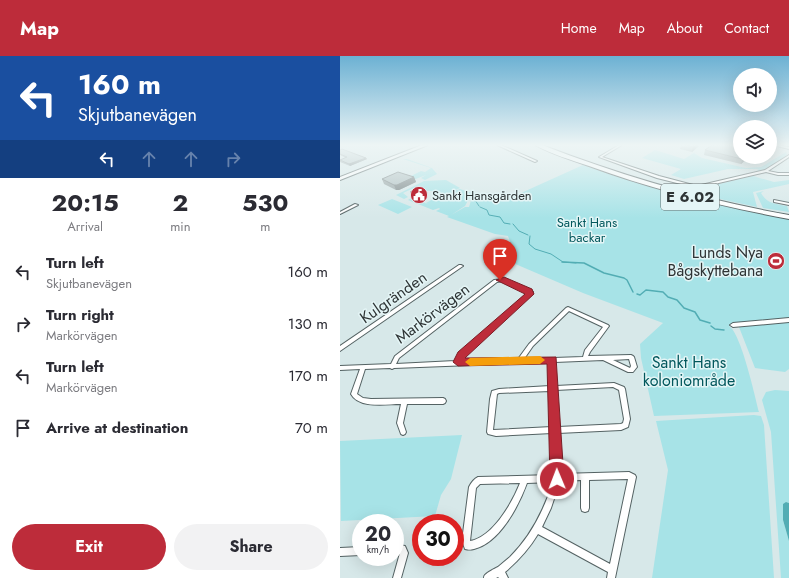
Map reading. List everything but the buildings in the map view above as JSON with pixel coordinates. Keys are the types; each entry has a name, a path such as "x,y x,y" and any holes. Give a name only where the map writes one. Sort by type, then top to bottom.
{"main road":[{"path":"340,180 366,169"},
{"name":"E 6.02","path":"601,169 664,190 722,204 789,217"},
{"name":"E 6.02","path":"613,169 658,185 724,202 789,214"}],"street":[{"path":"636,169 693,187 702,187 769,169"},
{"path":"766,171 778,174 789,174"},
{"path":"775,201 789,204"},
{"path":"340,213 356,205"},
{"name":"Kulgränden","path":"340,349 461,266"},
{"name":"Markörvägen","path":"392,367 397,356 496,281 504,280 530,293 461,355 458,362"},
{"path":"520,361 531,346 568,309 606,326 587,351 585,359"},
{"path":"733,325 789,320"},
{"path":"340,368 392,367 458,362 630,357 633,359 634,367 628,370 604,358"},
{"path":"488,578 502,575 527,544 547,512 557,479 552,360"},
{"path":"363,368 354,394 356,397 371,402 443,401"},
{"path":"618,386 622,389 628,418 626,425 621,427 492,433 489,430 494,393 499,391 554,387 618,386"},
{"path":"403,432 400,423 405,402"},
{"path":"525,479 513,508 502,523 480,542 468,546 466,540 474,484 478,481 525,479 585,478 629,475 632,478 612,574 537,529"},
{"path":"585,478 585,508"},
{"path":"340,552 352,551"},
{"path":"397,578 400,566"}],"green space":[{"path":"429,169 433,169 437,174 425,180 421,178 426,175 413,180 407,178 421,171 425,172"},
{"name":"Sankt Hans backar","path":"573,169 596,169 634,182 685,196 737,209 789,219 789,318 729,326 734,331 743,352 759,412 654,416 641,358 640,344 663,323 583,293 513,263 508,236 495,234 447,217 449,216 436,211 440,209 439,208 433,210 408,200 411,198 428,204 426,203 433,199 432,198 435,194 441,193 440,191 416,191 418,189 416,187 403,193 408,197 404,199 396,195 424,181 446,180 460,188 449,193 460,189 472,193 465,206 451,215 465,207 469,207 473,194 475,193 496,199 496,197 502,196 510,198"},
{"path":"680,169 726,169 684,179 671,175"},
{"path":"766,169 759,172 757,170"},
{"path":"753,176 774,182 789,180 789,184 753,192 757,207 692,193 698,189"},
{"path":"764,191 761,193 763,197 772,203 787,206 789,212 763,208 756,193"},
{"path":"392,199 412,207 398,214 378,205"},
{"path":"789,322 789,369 785,372 755,368 739,327"},
{"path":"775,390 789,391 789,503 786,502 783,520 789,541 789,578 781,578 771,432 762,400 766,392"},
{"path":"754,415 761,416 764,425 774,578 652,578 668,470 656,421"},
{"path":"462,435 451,479 441,495 436,514 412,514 412,517 404,518 404,514 352,514 352,520 341,521 340,441"}],"shaded area":[{"path":"786,502 789,503 789,541 783,520 783,504"}],"waterway":[{"path":"475,200 479,206"},
{"path":"480,207 487,210 489,215 500,217 504,223 510,224"},
{"path":"513,224 519,231 528,235"},
{"path":"530,236 529,244 535,249 551,254 564,262"},
{"path":"564,262 584,263 604,273 624,278 627,280 633,292"},
{"path":"564,262 576,263"},
{"path":"637,294 640,295 646,290 663,292 668,297 677,300 684,308 695,312 700,320 710,323"},
{"path":"711,326 715,329 724,330"}],"slow traffic":[{"path":"470,362 540,360"}],"place":[{"name":"Sankt Hansgården","path":"419,195"},
{"name":"Lunds Nya Bågskyttebana","path":"776,261"}],"route":[{"path":"500,280 504,280 529,291 530,294 461,355 458,362 552,360 557,479"}],"park label":[{"name":"Sankt Hans koloniområde","path":"689,371"}]}
